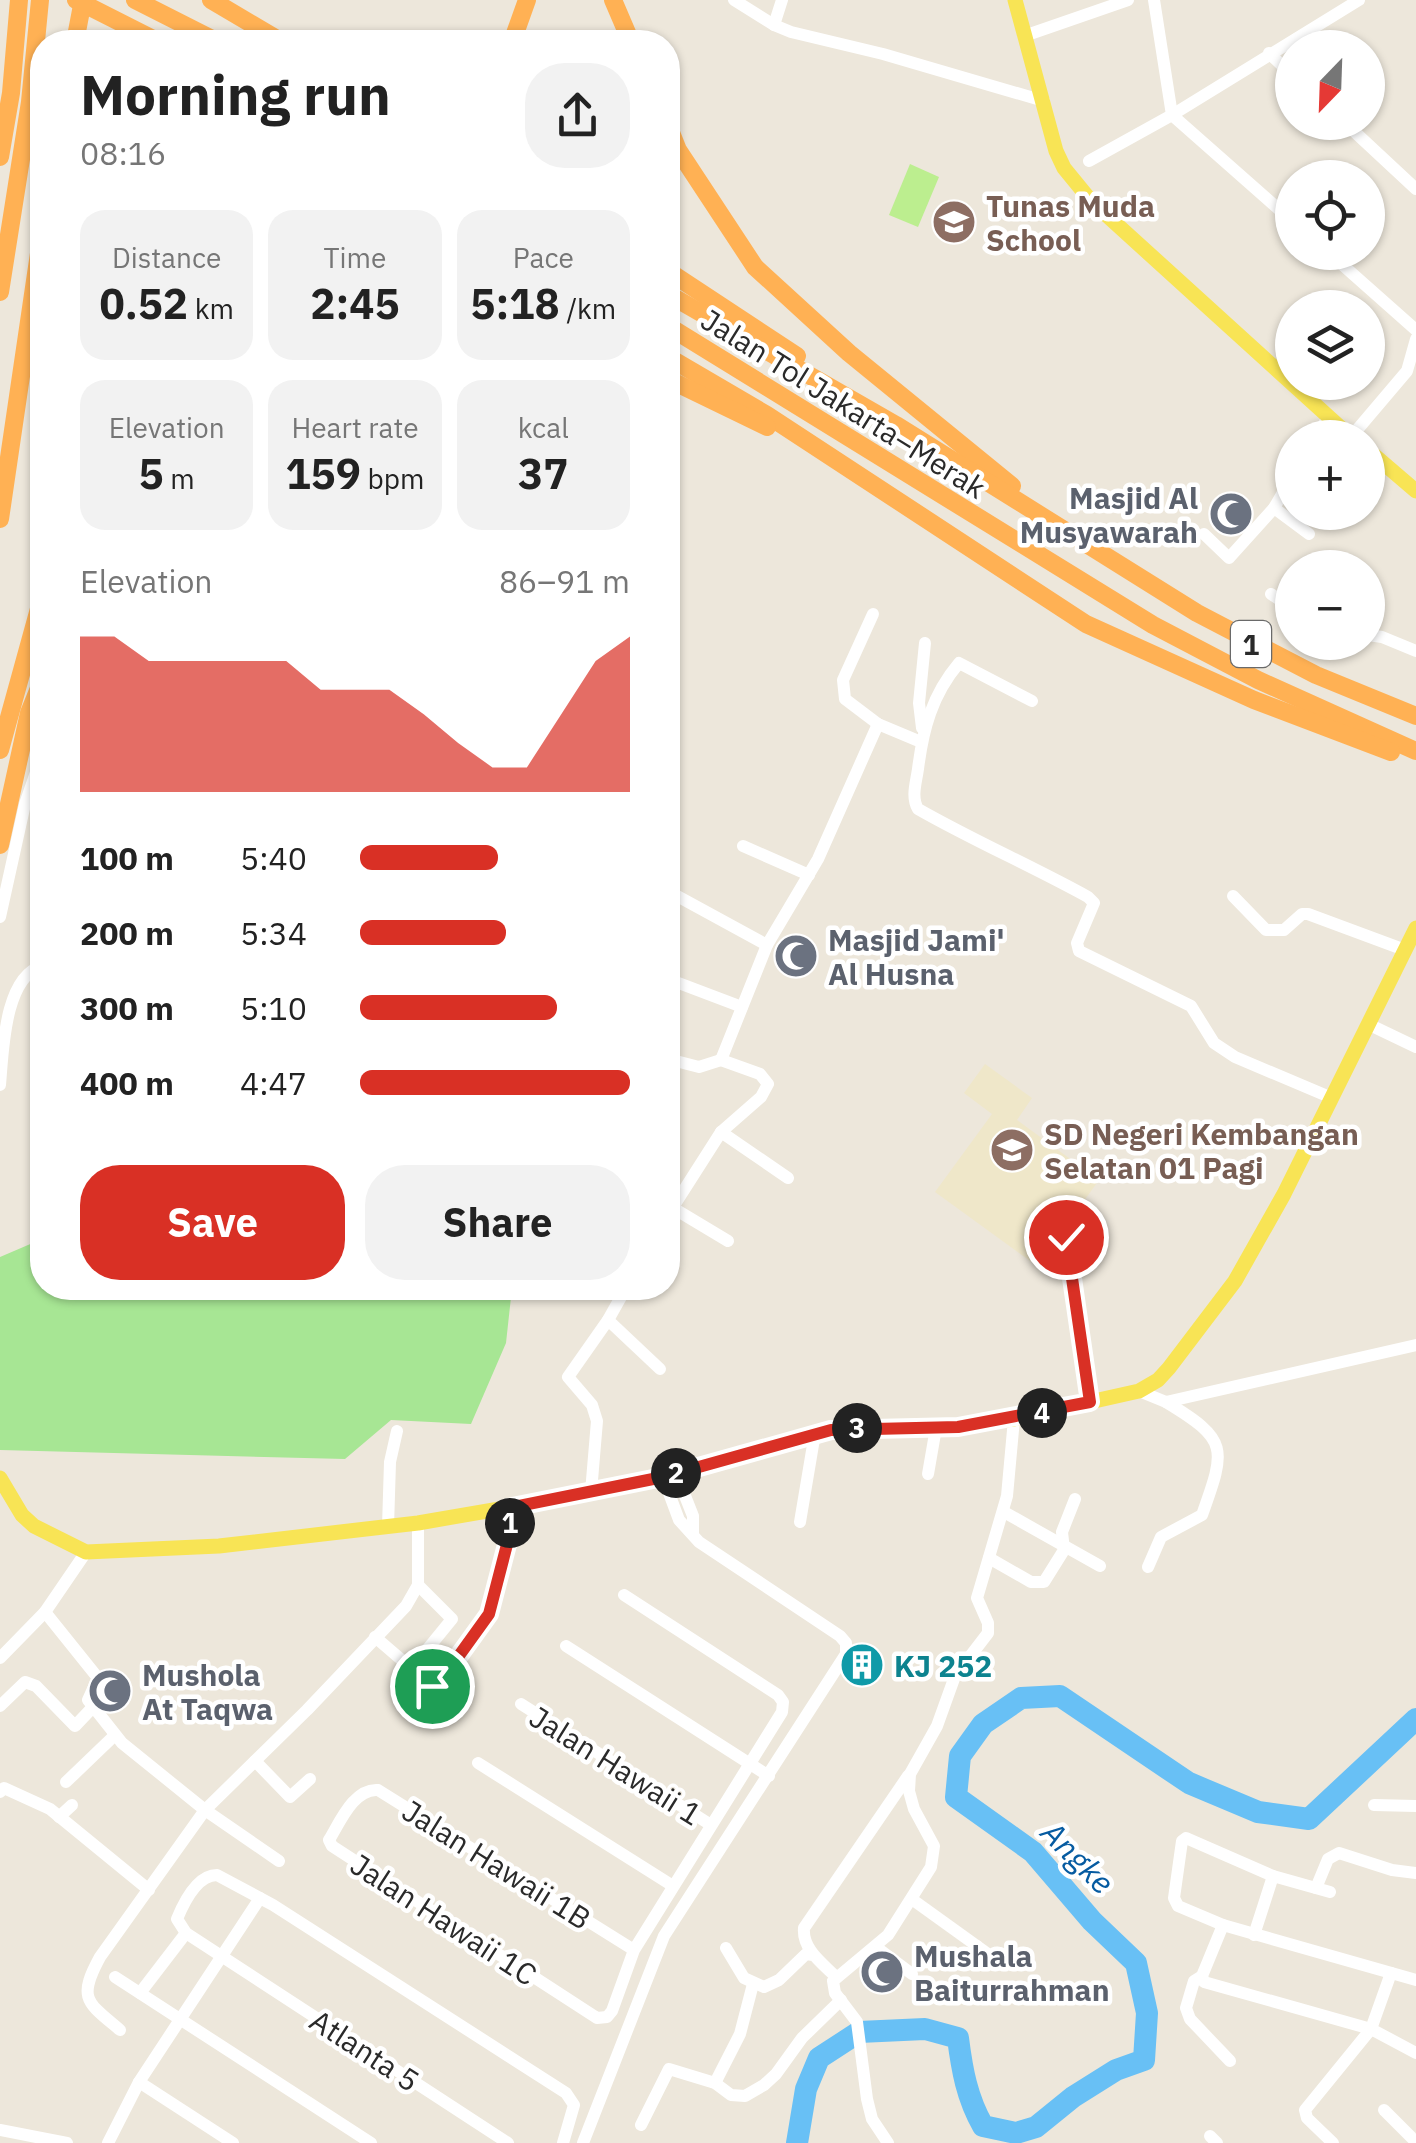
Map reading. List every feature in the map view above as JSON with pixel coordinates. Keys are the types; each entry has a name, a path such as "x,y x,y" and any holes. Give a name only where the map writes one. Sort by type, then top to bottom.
{"highway":[{"path":"0,157 11,93 19,0"},
{"path":"37,30 40,0"},
{"path":"73,30 77,0 136,30"},
{"path":"135,0 194,30"},
{"path":"212,0 262,30"},
{"path":"516,30 527,0"},
{"path":"613,0 626,30"},
{"path":"0,15 30,33"},
{"path":"0,70 30,86"},
{"path":"0,292 30,98"},
{"path":"680,153 755,267 849,353 1058,525"},
{"path":"680,279 896,425"},
{"name":"Jalan Tol Jakarta–Merak","path":"680,301 896,425 1197,613 1254,645 1416,716"},
{"path":"0,519 30,320"},
{"name":"Jalan Tol Jakarta–Merak","path":"680,333 1153,626 1416,755"},
{"path":"680,369 828,453 1086,624 1254,700 1357,740 1416,755"},
{"path":"0,750 30,642"},
{"path":"25,661 30,655"},
{"path":"0,844 30,713"}],"main road":[{"path":"1015,0 1056,152 1064,168 1090,202 1331,420"},
{"path":"1385,465 1416,491"},
{"path":"0,1478 34,1526 86,1552 219,1546 388,1527 508,1508 670,1475 814,1433 936,1428 1014,1419 1139,1391 1164,1374 1235,1281 1284,1194 1410,948 1416,928"}],"street":[{"path":"734,0 774,25 1044,102"},
{"path":"774,25 782,0"},
{"path":"1026,35 1128,0"},
{"path":"1154,0 1172,115 1275,207"},
{"path":"1090,161 1359,0"},
{"path":"1269,53 1275,58"},
{"path":"1363,140 1416,189"},
{"path":"1348,270 1416,330"},
{"path":"1366,420 1407,371 1416,339"},
{"path":"1204,534 1229,558 1274,508 1310,534"},
{"path":"1271,594 1275,597"},
{"path":"874,614 843,680 843,693 851,706 878,724 922,736"},
{"path":"1385,637 1416,651"},
{"path":"922,736 918,703 925,643"},
{"path":"1032,702 959,663 935,699 922,736 914,802 918,809 955,832 1020,859 1088,896 1094,903 1093,909 1077,942 1078,950 1191,1006 1214,1042 1235,1058 1332,1098"},
{"path":"721,1060 766,944 818,860 878,724"},
{"path":"0,917 30,790"},
{"path":"743,846 809,875"},
{"path":"1233,896 1266,930 1284,930 1302,914 1308,914 1410,948"},
{"path":"680,897 766,944"},
{"path":"0,1085 4,1021 16,990 30,973"},
{"path":"680,984 742,1007"},
{"path":"1368,1024 1416,1047"},
{"path":"680,1062 699,1067 721,1060 760,1074 768,1084 761,1097 722,1132 680,1196"},
{"path":"722,1132 788,1178"},
{"path":"680,1216 728,1241"},
{"path":"1066,1237 1090,1402"},
{"path":"591,1492 598,1422 592,1406 568,1377 619,1300"},
{"path":"608,1320 660,1368"},
{"path":"1166,1402 1416,1344"},
{"path":"1139,1391 1202,1423 1216,1445 1218,1464 1202,1514 1161,1537 1148,1567"},
{"path":"836,1977 814,1955 805,1941 804,1928 910,1774 936,1726 955,1676 988,1633 977,1598 1004,1512 1014,1419"},
{"path":"928,1474 936,1428"},
{"path":"388,1527 390,1462 398,1431"},
{"path":"800,1522 814,1433"},
{"path":"634,1950 712,1825 842,1663 846,1644 840,1636 699,1542 693,1534 693,1516 670,1475"},
{"path":"989,1558 1038,1584 1050,1577 1064,1544 1062,1532 1075,1499"},
{"path":"375,1637 434,1686 489,1614 510,1533 508,1508"},
{"path":"1004,1512 1100,1566"},
{"path":"120,2030 87,2001 100,1957 205,1810 406,1606 418,1585 418,1523"},
{"path":"0,1658 44,1612 86,1552"},
{"path":"407,1664 420,1657 452,1619 418,1585"},
{"path":"583,2143 655,1952 760,1769 782,1712 778,1695 624,1594"},
{"path":"44,1612 98,1678 89,1697 115,1734 205,1810 278,1861"},
{"path":"566,1646 760,1769"},
{"path":"0,1706 25,1682 36,1686 75,1726 93,1707"},
{"name":"Jalan Hawaii 1","path":"521,1704 712,1825"},
{"path":"66,1782 115,1734"},
{"path":"254,1762 290,1797 310,1779"},
{"path":"478,1762 673,1886"},
{"path":"888,2143 872,2119 857,2022 833,1988 836,1977 876,1948 913,1900 935,1856 932,1836 914,1809 910,1774"},
{"path":"0,1792 4,1788 50,1809 149,1890"},
{"name":"Jalan Hawaii 1B","path":"358,1796 368,1789 378,1790 634,1950"},
{"name":"Jalan Hawaii 1C","path":"358,1796 329,1840 332,1846 596,2018 607,2018 612,2011 634,1950"},
{"path":"59,1817 72,1804"},
{"path":"1374,1805 1416,1806"},
{"path":"1330,1892 1274,1876 1186,1838 1182,1841 1174,1903 1223,1925 1416,1980"},
{"path":"1316,1888 1328,1859 1339,1853 1392,1870 1416,1872"},
{"path":"140,1993 186,1933 177,1919 201,1880 209,1874 217,1875 260,1898 566,2093 574,2105 563,2143"},
{"path":"1254,1934 1274,1876"},
{"path":"108,2143 139,2082 260,1898"},
{"path":"913,1900 995,1959"},
{"path":"1223,1925 1202,1976 1194,1981 1186,2008 1190,2019 1230,2062"},
{"name":"Atlanta 5","path":"186,1933 508,2143"},
{"path":"726,1948 744,1978 753,1984 771,1986 806,1954 814,1955"},
{"path":"876,1948 912,1974"},
{"path":"1333,2143 1305,2110 1370,2029 1391,1973"},
{"path":"1202,1976 1209,1984 1370,2029 1416,2054"},
{"path":"115,1977 371,2143"},
{"path":"715,2083 740,2034 753,1984"},
{"path":"642,2125 669,2069 715,2083 738,2097 764,2086 802,2038 841,2000"},
{"path":"139,2082 233,2143"},
{"path":"1384,2110 1416,2142"},
{"path":"0,2130 66,2143"}],"shaded area":[{"name":"SD Negeri Kembangan Selatan 01 Pagi","path":"985,1064 1032,1098 1017,1120 1099,1180 1037,1266 935,1192 992,1114 964,1093"}],"green space":[{"path":"910,164 939,177 918,227 889,215"},
{"path":"30,1244 30,1300 511,1300 506,1343 471,1424 391,1420 345,1459 0,1450 0,1257"}],"waterway":[{"name":"Angke","path":"797,2143 806,2089 819,2058 859,2032 925,2029 958,2038 966,2084 983,2126 1016,2133 1036,2127 1116,2070 1144,2060 1147,2013 1136,1963 1092,1921 1033,1852 956,1797 960,1756 983,1724 1021,1698 1060,1696 1189,1783 1258,1812 1309,1819 1416,1719"}],"place":[{"name":"Tunas Muda School","path":"954,222"},
{"name":"Masjid Al Musyawarah","path":"1231,514"},
{"name":"Masjid Jami' Al Husna","path":"796,956"},
{"name":"SD Negeri Kembangan Selatan 01 Pagi","path":"1012,1150"},
{"name":"KJ 252","path":"862,1665"},
{"name":"Mushola At Taqwa","path":"110,1691"},
{"name":"Mushala Baiturrahman","path":"882,1972"}],"route":[{"path":"432,1686 440,1682 489,1614 510,1533 508,1508 663,1477 814,1433 958,1427 1090,1402 1066,1237"}]}
